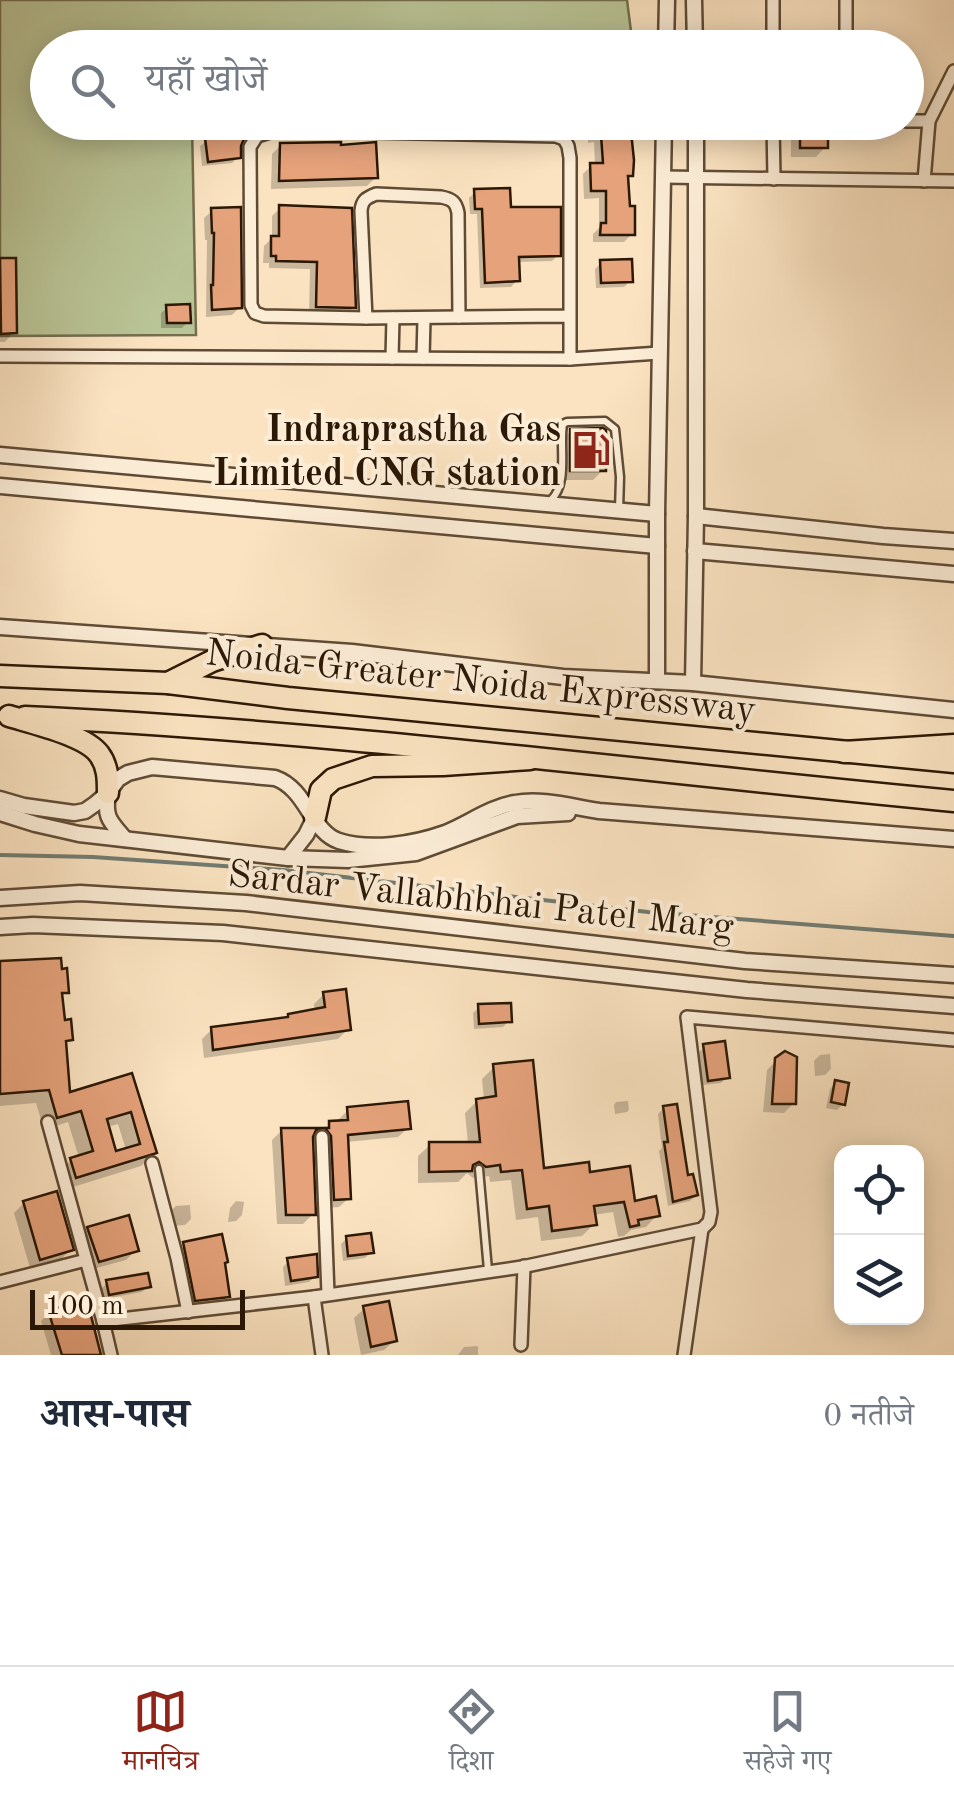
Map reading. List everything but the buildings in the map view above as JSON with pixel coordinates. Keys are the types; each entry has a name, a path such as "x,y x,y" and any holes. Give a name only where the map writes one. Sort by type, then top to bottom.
{"highway":[{"path":"168,683 262,645"},
{"name":"Noida-Greater Noida Expressway","path":"0,676 168,683 954,762"},
{"path":"5,716 63,732 98,752 108,772 108,793"},
{"name":"Noida-Greater Noida Expressway","path":"5,716 279,734 954,800"},
{"path":"844,752 954,745"},
{"path":"315,817 321,790 333,779 372,766 530,759"}],"street":[{"path":"666,30 667,0"},
{"path":"694,0 695,30"},
{"path":"773,0 773,30"},
{"path":"846,0 846,30"},
{"path":"924,180 929,121 954,71"},
{"path":"924,121 929,121"},
{"path":"254,140 250,147 251,306 255,313 366,318 568,316"},
{"path":"565,140 570,158 570,358"},
{"path":"657,681 663,140"},
{"path":"693,683 697,140"},
{"path":"774,140 774,179"},
{"path":"662,178 954,181"},
{"path":"366,318 361,211 367,198 376,194 441,197 456,204 460,317"},
{"path":"392,318 392,358"},
{"path":"423,358 424,318"},
{"path":"0,356 570,358 659,353"},
{"path":"0,455 657,514"},
{"path":"0,486 658,546"},
{"path":"696,516 954,541"},
{"path":"694,550 954,574"},
{"path":"0,627 352,652 563,677 693,683 954,710"},
{"path":"0,799 74,813 108,793 128,773 152,767 276,778 296,790 326,833 336,840 386,845 444,833 519,802 954,839"},
{"path":"108,793 109,821 126,839"},
{"path":"0,813 79,834 288,858 348,860 416,852 517,816 599,811"},
{"path":"288,858 315,817"},
{"name":"Sardar Vallabhbhai Patel Marg","path":"0,898 80,892 246,904 745,961 954,976"},
{"name":"Sardar Vallabhbhai Patel Marg","path":"0,927 34,924 223,933 748,990 954,1006"},
{"path":"103,1321 488,1272 702,1229 709,1222 710,1212 687,1016 954,1040"},
{"path":"48,1122 111,1355"},
{"path":"322,1138 328,1294"},
{"path":"152,1163 188,1312"},
{"path":"684,1355 702,1229"},
{"path":"0,1282 86,1260"},
{"path":"521,1346 524,1266"},
{"path":"314,1297 322,1355"}],"lane":[{"path":"546,504 556,497 561,484 563,424 604,421 615,428 619,510"},
{"path":"479,1168 488,1272"}],"green space":[{"path":"0,0 627,0 631,30 30,30 30,140 192,140 196,335 0,336"}],"waterway":[{"path":"0,855 283,870 648,912 954,936"}],"place":[{"name":"Indraprastha Gas Limited CNG station","path":"591,450"}]}
